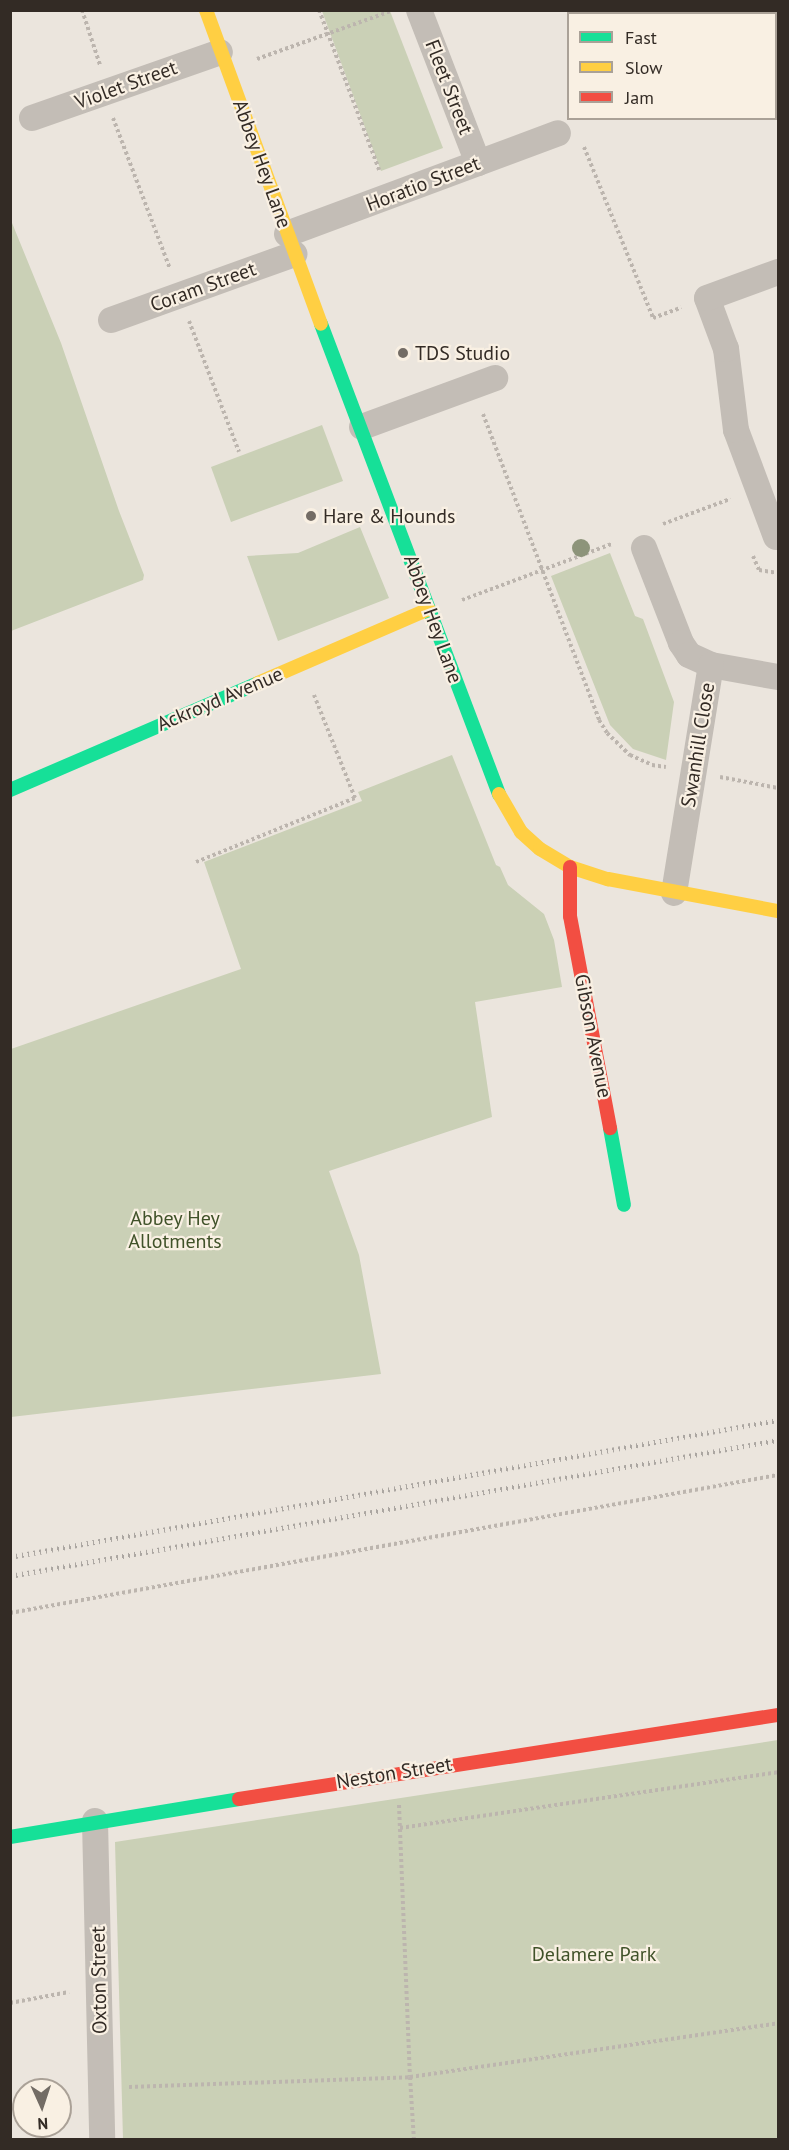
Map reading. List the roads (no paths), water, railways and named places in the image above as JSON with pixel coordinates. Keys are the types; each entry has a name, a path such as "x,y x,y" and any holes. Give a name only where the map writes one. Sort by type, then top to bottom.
{"street":[{"name":"Abbey Hey Lane","path":"206,10 291,244 362,427 498,793 520,832 540,849 570,867 608,879 778,911"},
{"name":"Fleet Street","path":"419,10 478,163"},
{"name":"Violet Street","path":"32,118 224,61"},
{"name":"Horatio Street","path":"291,244 389,197 558,133"},
{"name":"Coram Street","path":"111,320 291,244"},
{"path":"776,537 736,430 726,350 707,298 778,272"},
{"path":"362,427 495,378"},
{"name":"Swanhill Close","path":"644,548 681,644 689,655 711,665 674,892"},
{"name":"Ackroyd Avenue","path":"10,790 429,610"},
{"path":"711,665 778,677"},
{"name":"Gibson Avenue","path":"570,867 570,916 624,1205"},
{"name":"Neston Street","path":"10,1837 397,1772 778,1715"},
{"name":"Oxton Street","path":"95,1821 102,2139"}],"railway":[{"path":"10,1557 778,1420"},
{"path":"10,1576 778,1440"}],"place":[{"name":"TDS Studio","path":"403,353"},
{"name":"Hare & Hounds","path":"311,516"}],"park label":[{"name":"Abbey Hey Allotments","path":"175,1230"},
{"name":"Delamere Park","path":"594,1954"}]}
